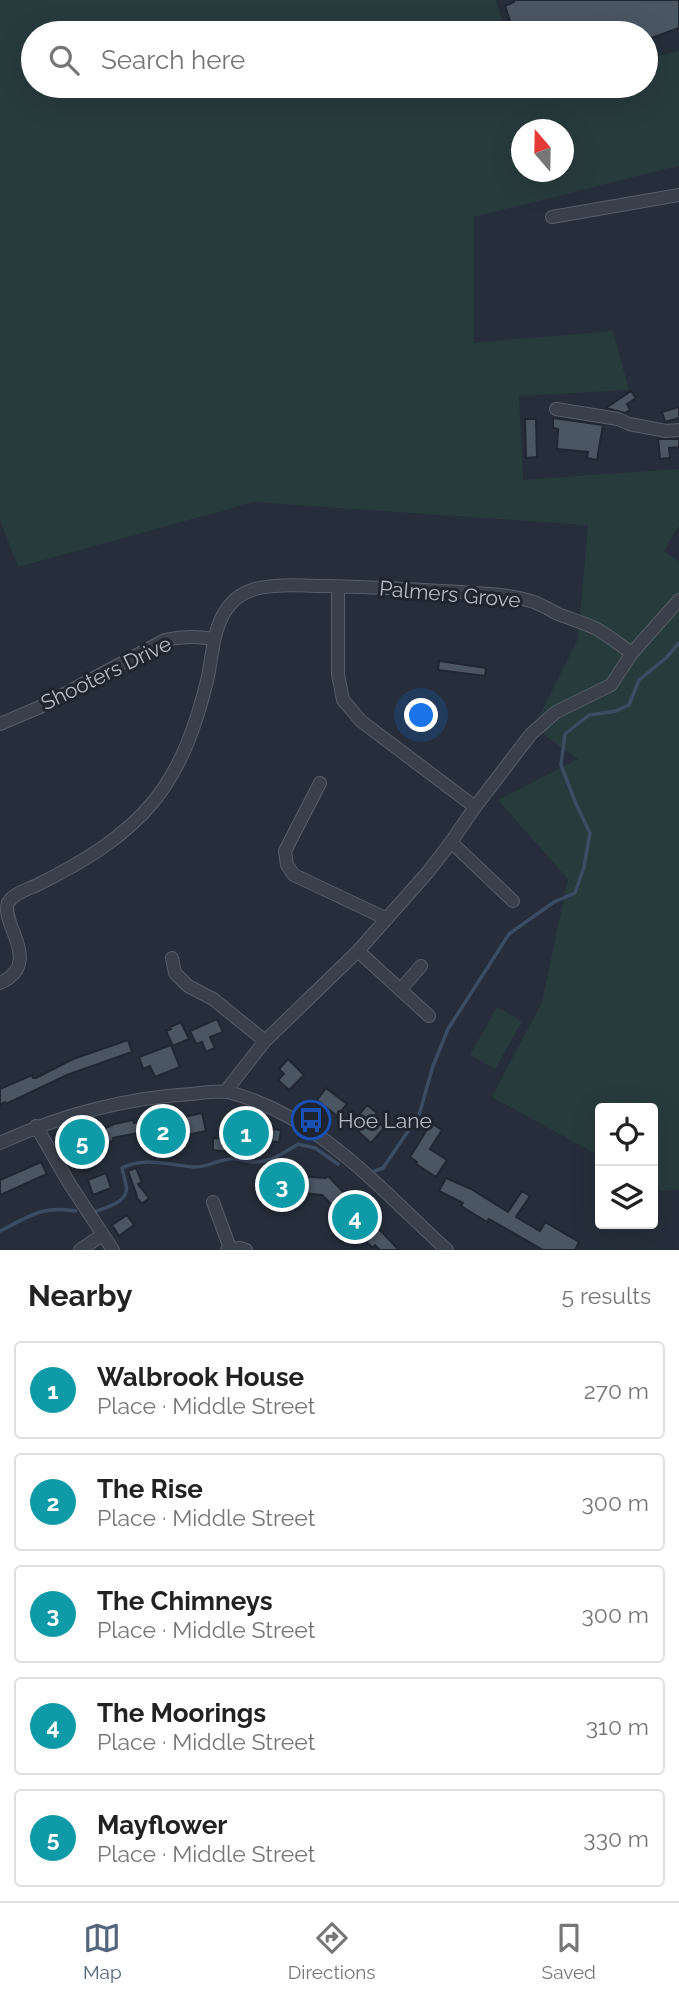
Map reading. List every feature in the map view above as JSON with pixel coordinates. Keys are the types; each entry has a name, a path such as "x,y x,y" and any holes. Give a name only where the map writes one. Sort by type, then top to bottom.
{"street":[{"path":"552,217 679,195"},
{"path":"556,409 618,419 629,424 666,431 679,430"},
{"name":"Palmers Grove","path":"214,639 223,614 231,603 240,595 255,589 275,586 416,589 516,597 597,629 632,653"},
{"path":"338,587 338,674 343,700 361,721 475,807"},
{"path":"225,1092 265,1041 358,951 387,919 451,842 531,734 556,712 611,685 632,653 679,600"},
{"name":"Shooters Drive","path":"0,724 40,707 165,640 182,636 214,639"},
{"path":"0,983 16,970 19,958 4,901 69,869 109,843 152,803 171,779 185,751 207,680 214,639"},
{"path":"320,783 285,851 287,865 294,875 387,919"},
{"path":"451,842 513,901"},
{"path":"358,951 429,1016"},
{"path":"172,958 175,973 188,986 214,999 265,1041"},
{"path":"401,989 421,966"},
{"path":"0,1143 36,1126 84,1110 175,1095 225,1092 287,1116 328,1143 392,1197 447,1250"},
{"path":"36,1126 113,1250"},
{"path":"213,1202 229,1249 247,1250"},
{"path":"80,1250 102,1235"}],"shaded area":[{"path":"0,0 496,0 502,21 21,21 21,98 658,98 658,56 679,51 679,166 474,217 474,343 613,331 629,390 519,396 523,480 679,469 679,525 664,551 679,562 679,1190 658,1189 658,1103 595,1103 595,1153 492,1097 542,1002 568,879 498,800 578,759 547,737 536,723 578,639 588,525 254,502 18,567 0,520"},
{"path":"497,1007 522,1021 495,1069 470,1055"}],"building":[{"path":"513,0 679,0 679,28 658,36 658,21 510,21 505,6 514,2"},
{"path":"631,391 636,398 627,404 630,410 625,413 606,408"},
{"path":"679,407 679,418 665,422 662,412"},
{"path":"553,418 603,425 597,460 587,458 588,452 557,449 558,429 553,428"},
{"path":"525,419 536,419 537,457 526,458"},
{"path":"658,439 679,439 679,447 669,448 670,458 660,459"},
{"path":"439,661 486,668 485,676 438,670"},
{"path":"217,1019 223,1032 210,1037 215,1048 206,1052 202,1042 196,1044 190,1031"},
{"path":"181,1022 189,1039 173,1046 166,1031"},
{"path":"128,1040 132,1052 67,1075 0,1105 0,1089 32,1075 36,1078 73,1059"},
{"path":"171,1045 180,1067 155,1077 150,1066 143,1069 139,1057"},
{"path":"288,1059 304,1075 289,1090 278,1080 284,1074 279,1069"},
{"path":"326,1088 347,1104 337,1116 317,1100"},
{"path":"367,1105 377,1113 374,1117 384,1128 371,1143 351,1125"},
{"path":"202,1113 206,1131 172,1138 157,1141 157,1137 139,1141 138,1133 113,1138 114,1140 100,1147 98,1142 75,1151 70,1140 133,1120 134,1123 151,1119 152,1124"},
{"path":"431,1123 442,1130 430,1149 447,1160 436,1177 410,1157"},
{"path":"237,1126 281,1130 279,1142 262,1141 261,1153 252,1152 253,1140 236,1139"},
{"path":"213,1138 231,1139 230,1152 213,1150"},
{"path":"82,1153 86,1163 75,1168 71,1158"},
{"path":"41,1162 47,1174 0,1195 0,1180"},
{"path":"136,1168 142,1182 138,1184 149,1198 142,1204 136,1197 128,1171"},
{"path":"106,1173 111,1188 93,1195 88,1180"},
{"path":"282,1175 328,1176 399,1250 380,1250 375,1245 373,1248 339,1217 342,1215 322,1195 272,1190 273,1180 281,1181"},
{"path":"446,1178 471,1189 508,1212 522,1191 530,1196 516,1217 540,1231 545,1222 579,1242 575,1250 543,1250 489,1219 487,1222 461,1206 463,1203 439,1191"},
{"path":"127,1215 134,1225 119,1236 112,1225"}],"waterway":[{"path":"375,1171 383,1168 419,1115 433,1066 448,1029 509,934 554,902 575,893 584,867 590,833 561,765 565,734 589,715 616,711 629,705 639,680 666,658 679,643"},
{"path":"94,1212 111,1206 125,1196 126,1185 122,1168 139,1162 198,1167 230,1159 259,1162 276,1157 298,1144 315,1148 338,1164"},
{"path":"0,1231 28,1216 45,1211 76,1211"}],"place":[{"name":"Hoe Lane","path":"311,1120"},
{"name":"The Rise","path":"163,1131"},
{"name":"Walbrook House","path":"246,1133"},
{"name":"Mayflower","path":"82,1142"},
{"name":"The Chimneys","path":"282,1185"},
{"name":"The Moorings","path":"355,1217"}]}
